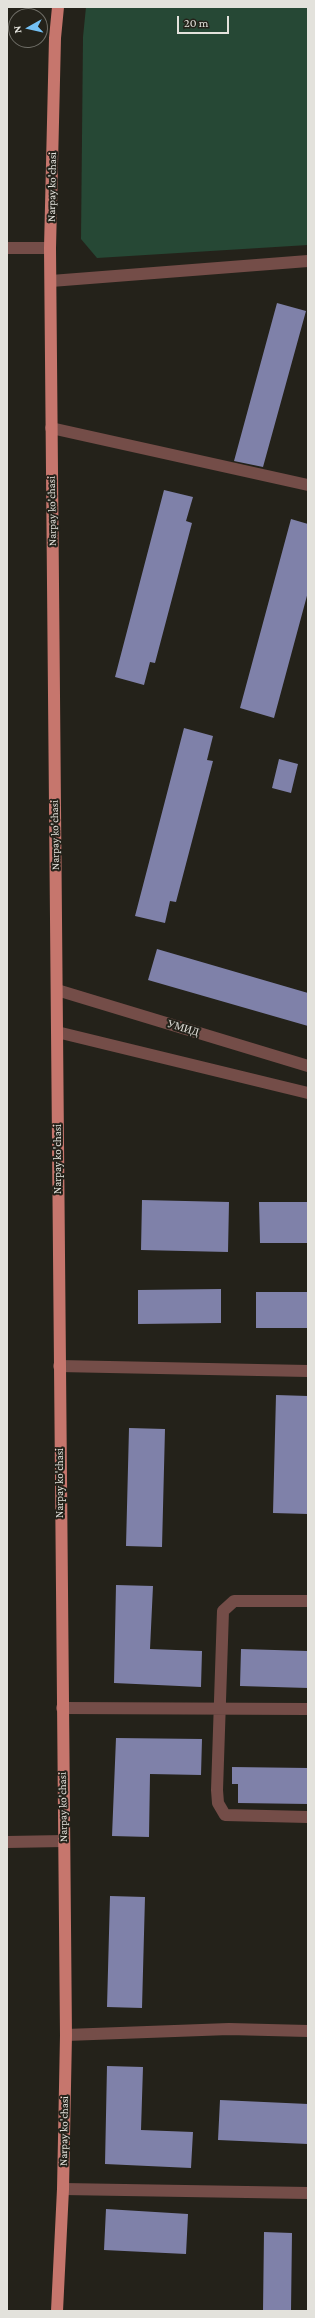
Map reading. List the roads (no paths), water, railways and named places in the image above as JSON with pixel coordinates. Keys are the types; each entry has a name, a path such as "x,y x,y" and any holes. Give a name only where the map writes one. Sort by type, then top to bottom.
{"main road":[{"name":"Narpay ko'chasi","path":"57,2311 63,2189 66,2035 50,248 55,38 58,7"}],"street":[{"path":"7,248 50,248"},
{"path":"51,281 308,261"},
{"path":"51,428 308,485"},
{"name":"УМИД","path":"57,990 308,1066"},
{"path":"57,1032 308,1093"},
{"path":"59,1366 308,1371"},
{"path":"308,1601 234,1601 223,1611 217,1790 218,1803 225,1815 308,1817"},
{"path":"62,1708 220,1707 308,1709"},
{"path":"7,1842 64,1841"},
{"path":"66,2035 228,2029 308,2031"},
{"path":"63,2189 308,2193"}]}
